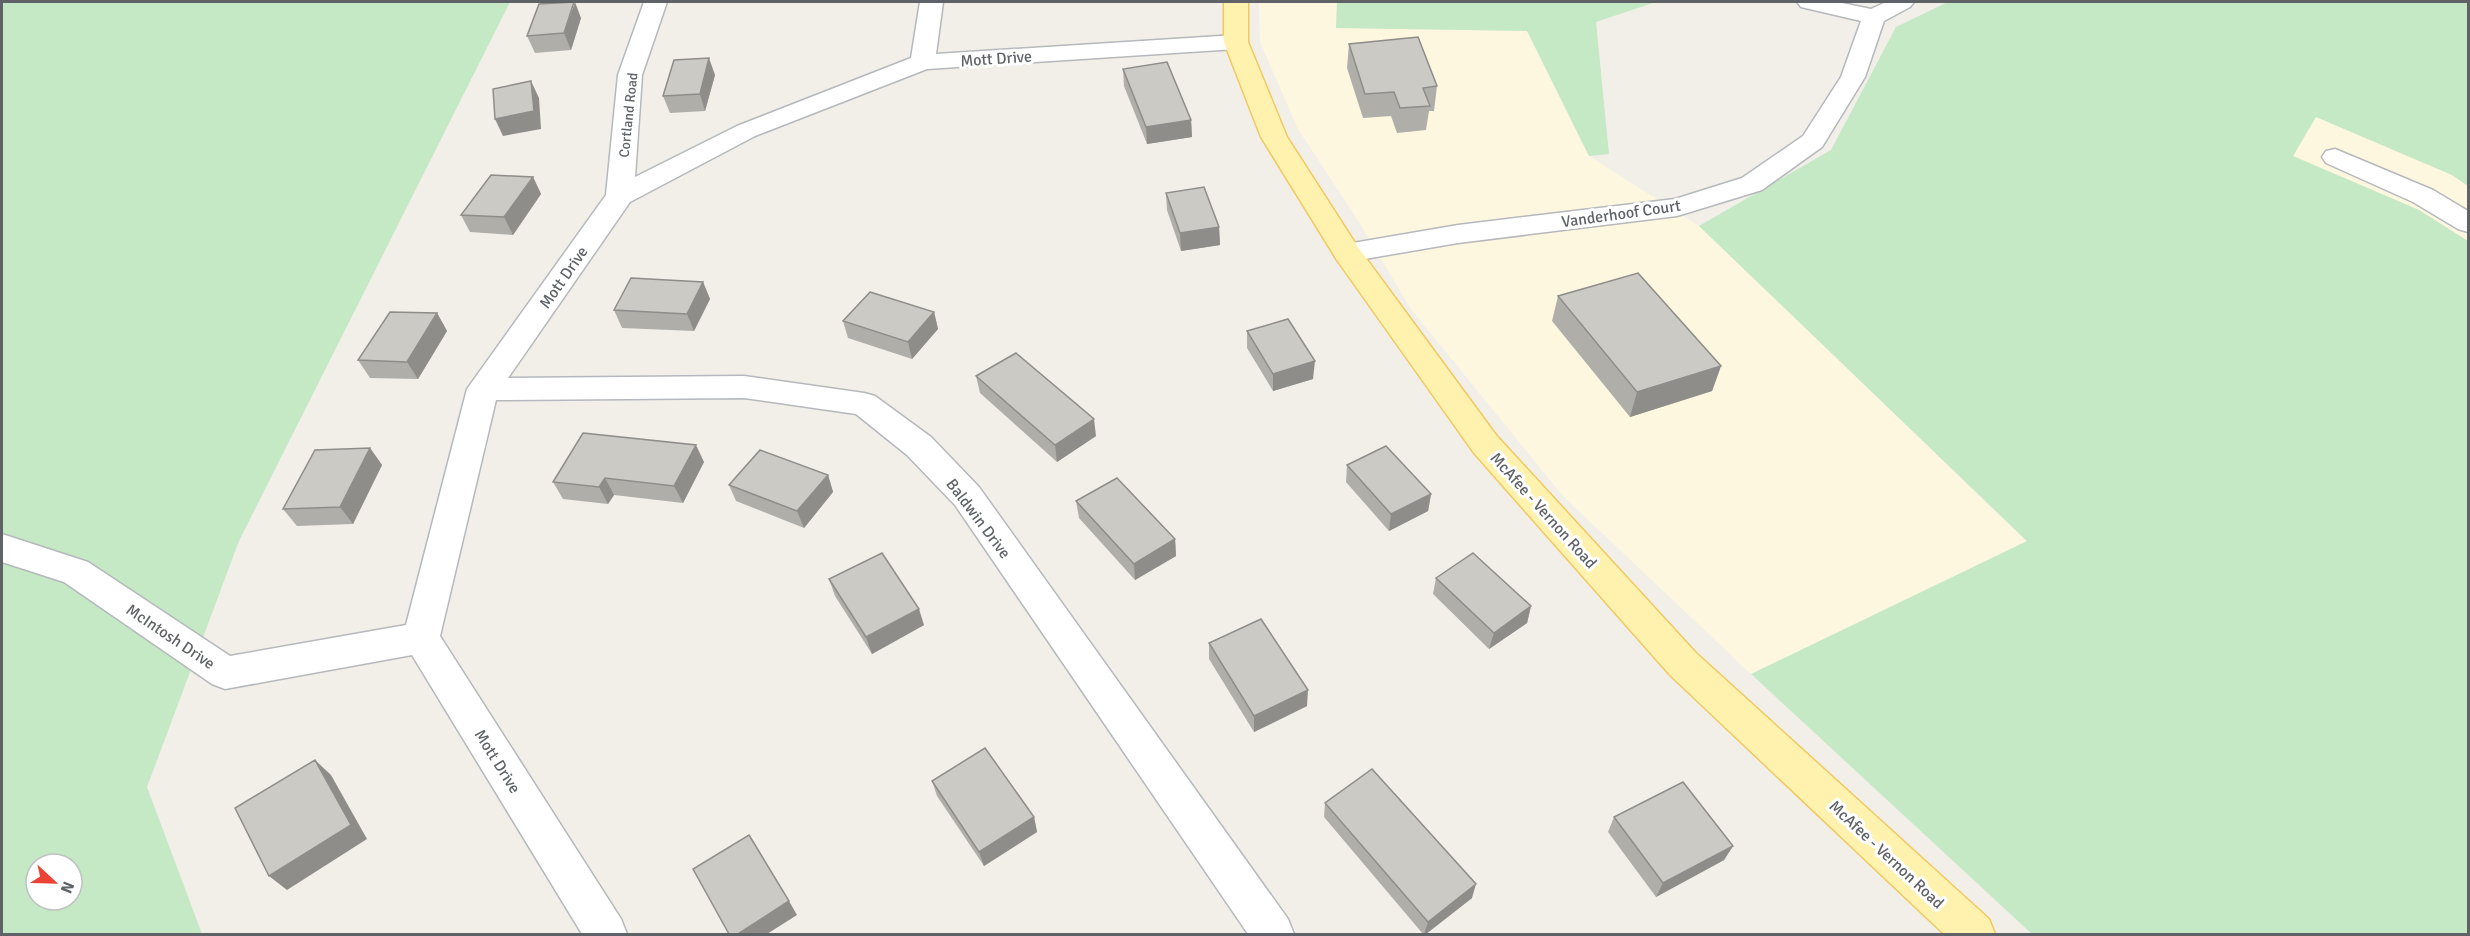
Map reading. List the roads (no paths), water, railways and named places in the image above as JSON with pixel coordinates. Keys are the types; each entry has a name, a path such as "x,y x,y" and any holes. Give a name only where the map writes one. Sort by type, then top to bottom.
{"main road":[{"name":"McAfee - Vernon Road","path":"1236,2 1236,42 1274,137 1347,254 1485,444 1683,664 1974,934"}],"street":[{"name":"Cortland Road","path":"620,196 630,75 655,2"},
{"path":"923,62 931,2"},
{"path":"1809,2 1874,17 1902,2"},
{"name":"Vanderhoof Court","path":"1347,254 1458,234 1677,207 1752,184 1813,141 1853,77 1874,17"},
{"name":"Mott Drive","path":"606,934 421,638 483,389 620,196 746,131 923,62 1236,42"},
{"path":"2335,157 2423,196 2469,223"},
{"name":"Baldwin Drive","path":"483,389 744,387 864,404 919,446 967,496 1273,934"},
{"name":"McIntosh Drive","path":"2,548 76,572 225,673 421,638"}]}
